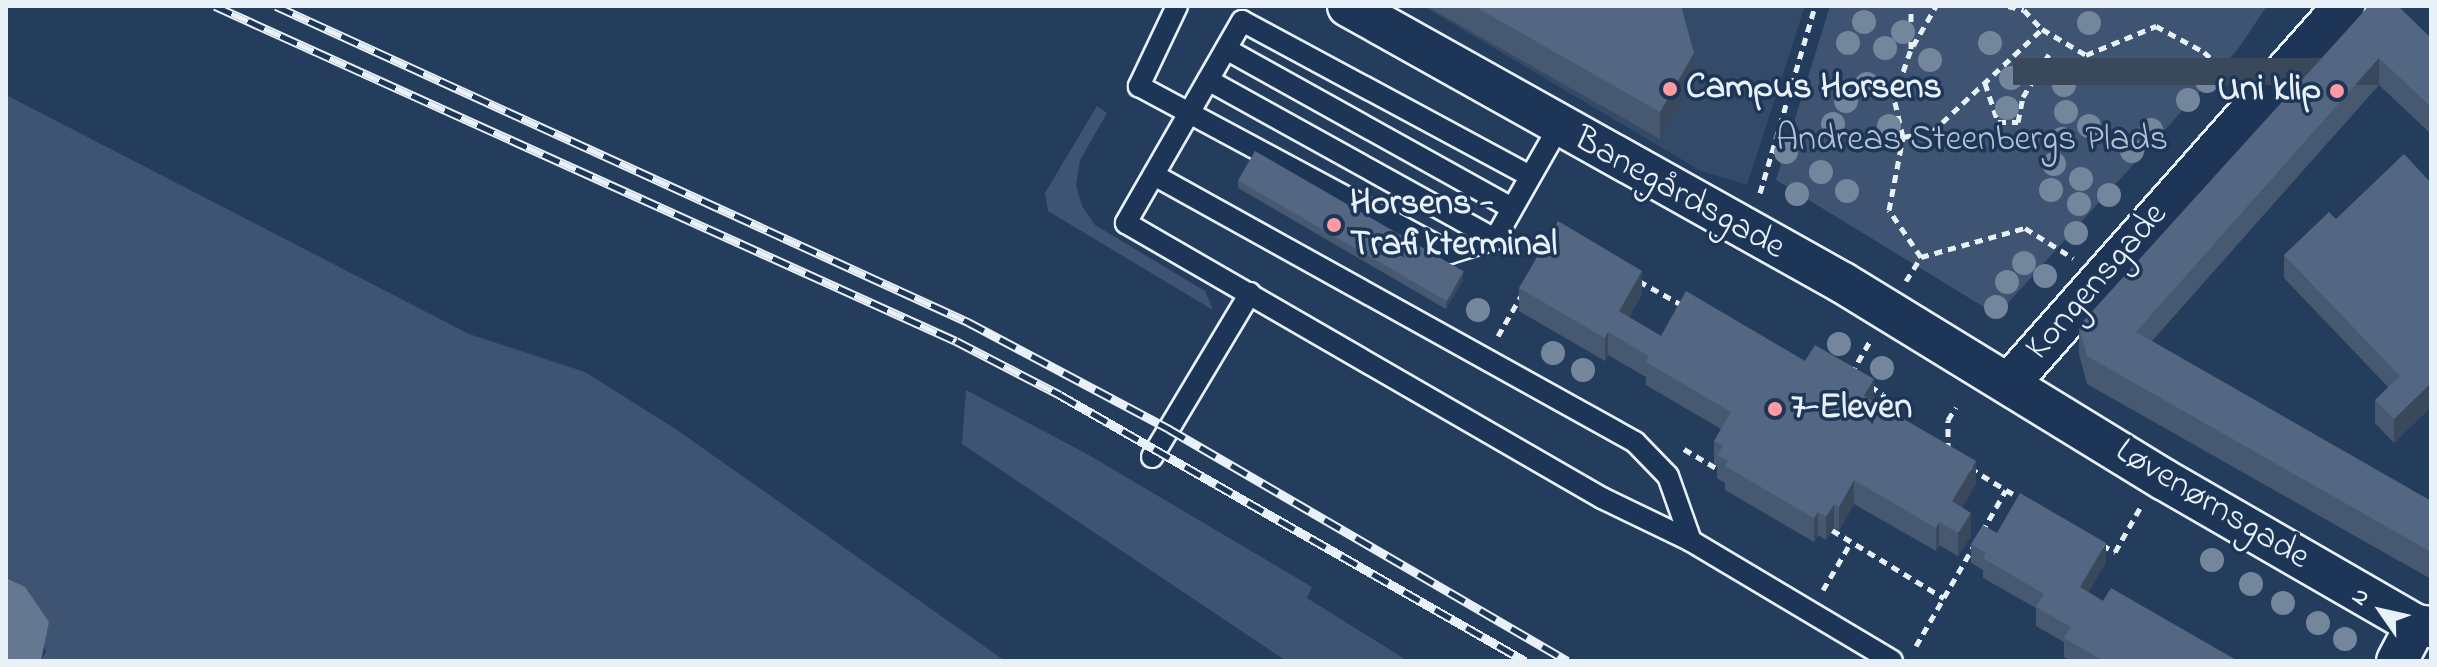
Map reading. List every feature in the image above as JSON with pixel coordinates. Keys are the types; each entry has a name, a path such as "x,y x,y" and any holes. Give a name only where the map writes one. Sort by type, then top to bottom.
{"street":[{"name":"Banegårdsgade","path":"1348,6 1558,128 1748,231 2011,381"},
{"name":"Kongensgade","path":"2011,381 2101,275 2344,6"},
{"name":"Løvenørnsgade","path":"2011,381 2158,475 2424,626 2397,661"}],"lane":[{"path":"1177,6 1139,86 1450,253 1495,239 1558,128"},
{"path":"1530,176 1242,21 1126,223 1602,498 1691,541 1892,661"},
{"path":"1226,49 1512,208"},
{"path":"1208,80 1495,239"},
{"path":"1154,175 1635,442 1668,476 1691,541"},
{"path":"1152,457 1188,408 1250,293"}],"path":[{"path":"1748,231 1815,6"},
{"path":"1911,6 1911,49"},
{"path":"1921,257 1889,210 1903,137 1894,98 1911,49 1936,6"},
{"path":"2008,6 2024,10 2042,29 2086,55 2156,26 2210,57"},
{"path":"1903,137 1932,132 2042,29"},
{"path":"1985,83 1998,122 2018,122 2023,97 2049,54"},
{"path":"1889,310 1921,257 2025,228 2101,275"},
{"path":"1624,272 1691,311"},
{"path":"1495,340 1526,287"},
{"path":"1841,368 1883,394 1888,416 1897,425"},
{"path":"1844,385 1851,374"},
{"path":"1947,455 1948,420 1956,407"},
{"path":"1935,447 2034,505"},
{"path":"2088,537 2115,552 2158,475"},
{"path":"1914,648 2006,490"},
{"path":"1832,530 1944,598"},
{"path":"1810,612 1851,542"}],"shaded area":[{"name":"Campus Horsens","path":"1423,6 1805,6 1747,185 1701,171"},
{"path":"6,578 25,587 49,622 41,661 6,661"}],"green space":[{"name":"Andreas Steenbergs Plads","path":"1830,6 2267,6 2238,49 1997,315 1776,180"},
{"path":"6,95 469,334 585,372 677,430 1005,661 41,661 46,651 25,588 6,578"},
{"path":"1097,106 1107,113 1080,160 1076,185 1082,206 1095,225 1205,291 1213,310 1048,211 1045,193"},
{"path":"966,390 1087,454 1312,587 1307,598 1408,661 1286,661 962,444"}],"building":[{"path":"1474,6 1681,6 1694,53 1660,112"},
{"path":"2398,6 2431,38 2431,107 2379,58 2136,332 2431,501 2431,552 2087,356 2079,326 2368,7"},
{"path":"1255,151 1464,272 1447,301 1238,180"},
{"path":"2404,154 2431,183 2431,383 2394,419 2375,400 2400,376 2284,255 2329,212 2336,219"},
{"path":"1558,221 1642,271 1619,311 1661,336 1686,291 1805,361 1815,345 1874,379 1864,396 1976,461 1952,501 1971,513 1958,533 1939,522 1936,528 1854,480 1839,507 1834,504 1826,517 1818,512 1814,518 1725,466 1728,461 1717,455 1723,446 1714,441 1731,412 1646,362 1649,356 1608,332 1605,338 1519,288"},
{"path":"2020,493 2106,543 2080,587 2103,601 2111,588 2238,661 2104,661 2064,638 2071,627 2036,607 2044,594 1983,558 1986,553 1971,544 1983,525 1997,533"}],"railway":[{"path":"215,6 956,341 1060,395 1525,661"},
{"path":"276,6 968,322 1169,429 1567,661"}],"place":[{"name":"Campus Horsens","path":"1670,89"},
{"name":"Uni klip","path":"2337,91"},
{"name":"Horsens - Trafikterminal","path":"1334,225"},
{"name":"7-Eleven","path":"1775,409"}]}
